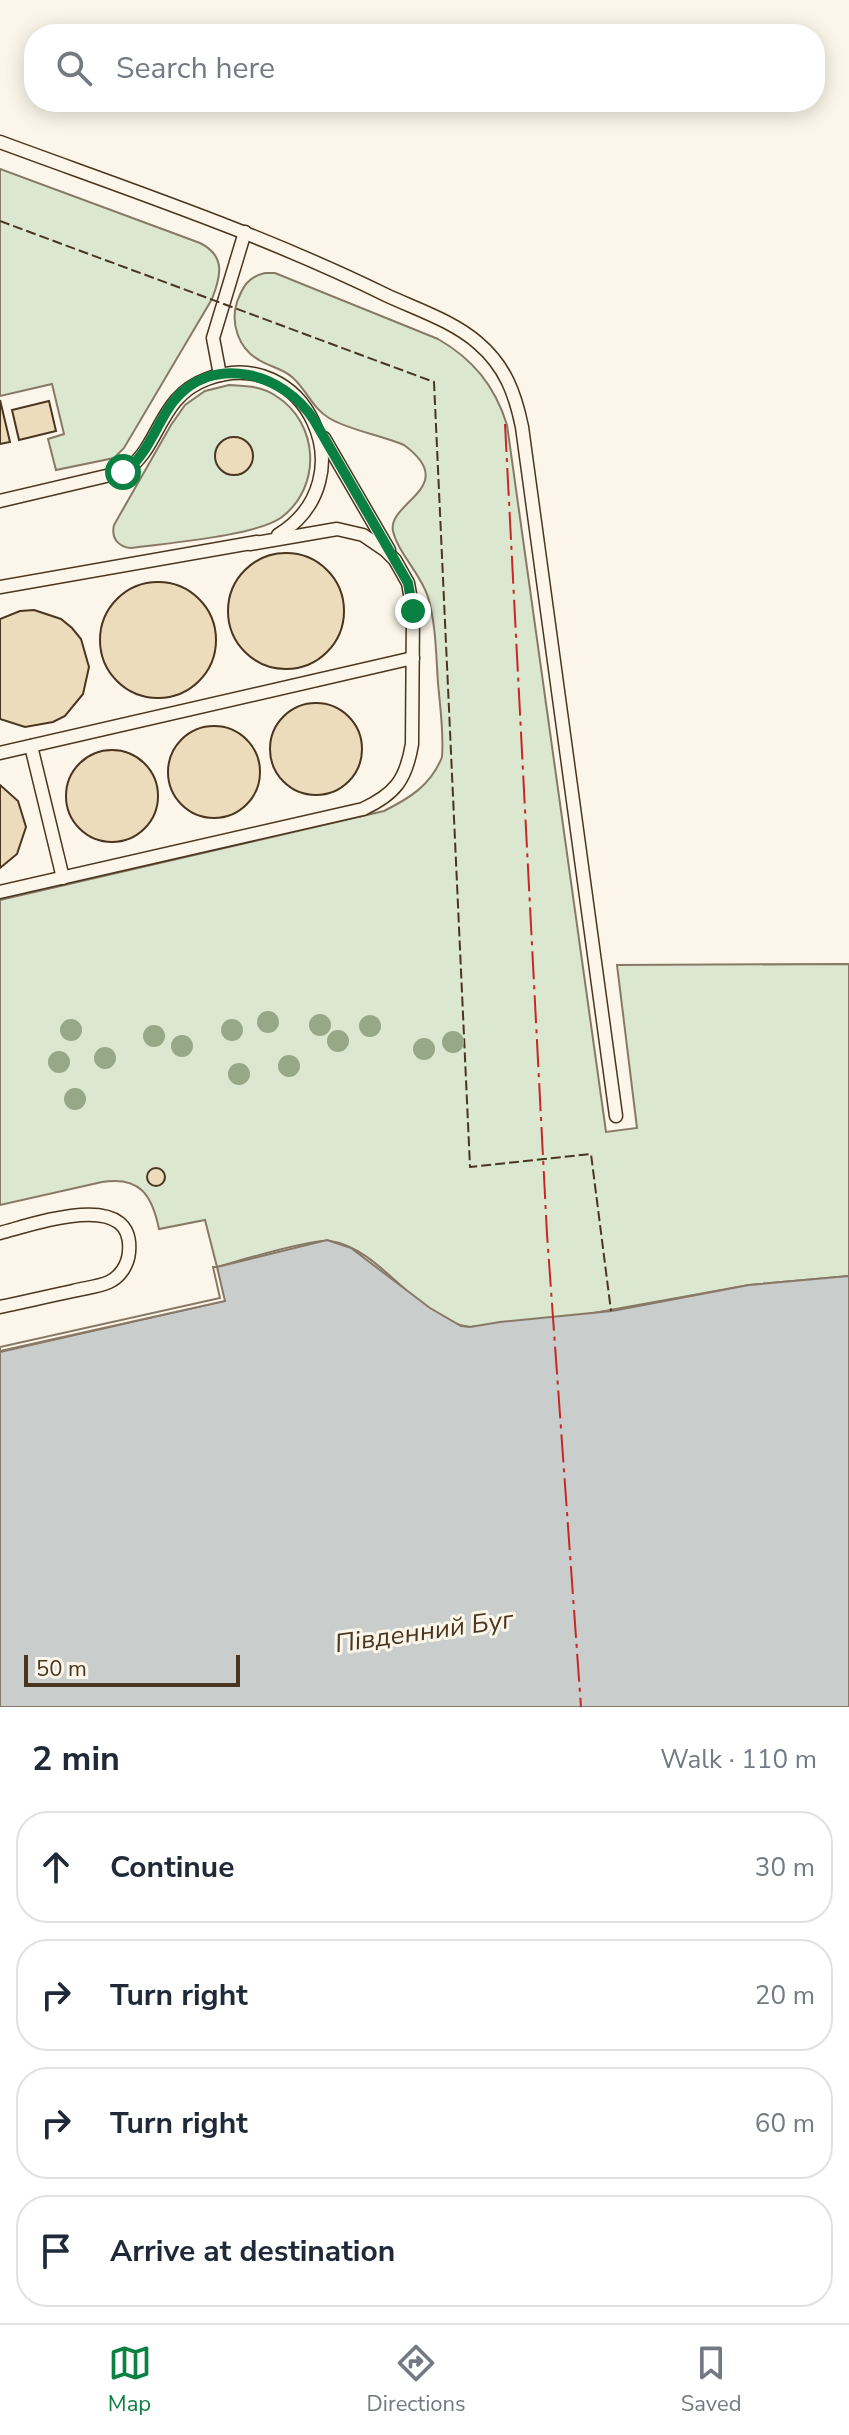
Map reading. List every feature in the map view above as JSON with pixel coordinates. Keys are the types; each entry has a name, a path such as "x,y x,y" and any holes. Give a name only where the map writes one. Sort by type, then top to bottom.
{"lane":[{"path":"0,142 245,232 354,279 459,330 490,355 503,371 513,388 522,427 616,1116"},
{"path":"220,375 213,338 245,232"},
{"path":"0,501 123,472 131,467 182,392 209,378 251,374 276,383 298,399 314,420 395,560 412,597 413,658 412,744 408,766 398,785 382,800 363,809 0,892"},
{"path":"250,544 288,529 314,499 323,460 314,420"},
{"path":"0,587 337,529 363,535 395,560"},
{"path":"0,753 413,658"},
{"path":"31,746 63,878"},
{"path":"0,1233 82,1214 106,1215 124,1230 129,1242 126,1265 109,1282 0,1307"}],"green space":[{"path":"0,169 200,243 218,260 218,282 212,299 124,448 114,458 56,470 48,439 64,434 52,384 0,396"},
{"path":"265,273 275,273 438,339 462,355 481,375 502,411 507,425 606,1132 637,1128 617,965 849,964 849,1276 749,1285 577,1316 470,1327 451,1322 434,1312 366,1257 349,1246 330,1241 293,1246 217,1267 205,1220 159,1229 148,1198 142,1190 126,1182 102,1182 0,1205 0,900 384,811 419,790 442,757 442,720 431,607 425,588 393,531 400,511 424,483 425,472 420,460 404,445 329,418 292,377 259,360 241,343 235,319 237,302 247,283"},
{"path":"229,385 254,387 271,393 290,408 301,422 310,455 309,472 295,504 270,524 232,534 131,548 119,544 114,525 171,425 185,405 205,391"}],"water":[{"name":"Південний Буг","path":"327,1240 351,1248 430,1308 461,1326 470,1327 612,1311 749,1285 849,1276 849,1707 0,1707 0,1352 224,1301 217,1267"}],"pier":[{"path":"213,1267 217,1267 225,1301 0,1351 0,1347 220,1298"}],"building":[{"path":"0,400 10,442 0,444"},
{"path":"49,401 56,431 19,440 12,410"},
{"path":"234,437 247,443 253,456 247,469 234,475 221,469 215,456 221,443"},
{"path":"286,553 308,557 327,570 340,589 344,611 340,633 327,652 308,665 286,669 264,665 245,652 232,633 228,611 232,589 245,570 264,557"},
{"path":"158,582 180,586 199,599 212,618 216,640 212,662 199,681 180,694 158,698 136,694 117,681 104,662 100,640 104,618 117,599 136,586"},
{"path":"34,610 61,619 72,628 81,639 89,667 83,694 65,716 53,722 25,727 0,719 0,619 20,611"},
{"path":"316,703 334,706 349,716 359,731 362,749 359,767 349,782 334,792 316,795 298,792 283,782 273,767 270,749 273,731 283,716 298,706"},
{"path":"214,726 232,729 247,739 257,754 260,772 257,790 247,805 232,815 214,818 196,815 181,805 171,790 168,772 171,754 181,739 196,729"},
{"path":"112,750 130,753 145,763 155,778 158,796 155,814 145,829 130,839 112,842 94,839 79,829 69,814 66,796 69,778 79,763 94,753"},
{"path":"0,785 18,801 26,827 17,854 0,868"},
{"path":"152,1168 160,1168 165,1177 163,1184 152,1186 147,1181 147,1173"}],"fence":[{"path":"0,221 434,382 470,1167 591,1154 611,1311"}],"power":[{"path":"505,424 547,1234 581,1707"}],"route":[{"path":"123,472 136,461 172,403 195,384 237,373 251,374 276,383 298,399 314,420 408,583 413,611"}]}
